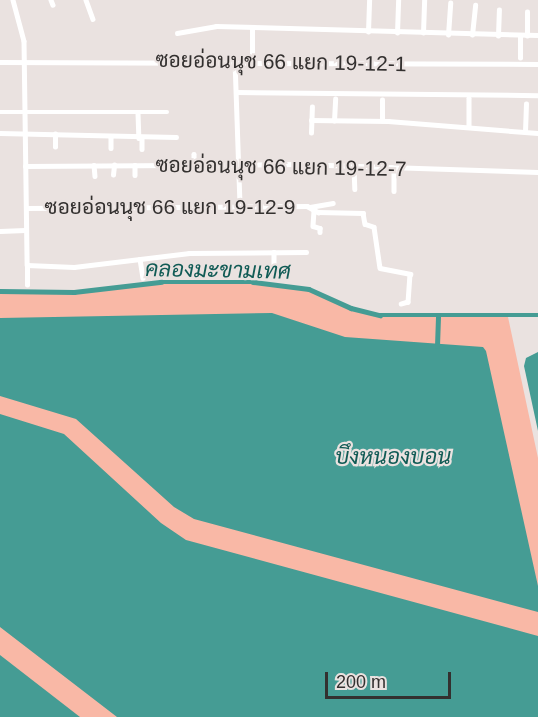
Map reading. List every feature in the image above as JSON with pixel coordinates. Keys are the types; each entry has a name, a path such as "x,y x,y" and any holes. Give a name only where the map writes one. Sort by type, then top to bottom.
{"street":[{"path":"13,0 23,35 27,285"},
{"path":"86,0 93,20"},
{"path":"368,32 369,0"},
{"path":"397,33 398,0"},
{"path":"423,33 424,0"},
{"path":"448,35 450,3"},
{"path":"472,35 474,5"},
{"path":"498,36 499,10"},
{"path":"527,12 527,36"},
{"path":"177,33 216,26 448,35 538,35"},
{"path":"252,28 252,54"},
{"path":"520,36 520,58"},
{"name":"ซอยอ่อนนุช 66 แยก 19-12-1","path":"0,62 24,60 538,64"},
{"path":"235,61 240,207"},
{"path":"236,92 538,94"},
{"path":"469,98 469,127"},
{"path":"334,121 335,99"},
{"path":"382,100 382,121"},
{"path":"525,132 526,104"},
{"path":"311,133 312,106"},
{"path":"0,112 167,112"},
{"path":"138,113 142,149"},
{"path":"311,120 382,121 538,133"},
{"path":"0,133 24,132 111,138 176,137"},
{"path":"55,134 55,147"},
{"path":"111,138 111,148"},
{"path":"194,154 194,165"},
{"path":"34,158 34,166"},
{"name":"ซอยอ่อนนุช 66 แยก 19-12-7","path":"25,166 239,164 538,172"},
{"path":"94,165 95,176"},
{"path":"113,175 114,165"},
{"path":"135,165 135,175"},
{"path":"354,166 355,189"},
{"path":"394,168 394,191"},
{"path":"320,232 320,228 313,226 312,209 333,203"},
{"name":"ซอยอ่อนนุช 66 แยก 19-12-9","path":"26,208 240,207 312,209 364,214 365,223 374,227 380,268 410,274 408,302 401,304"},
{"path":"0,231 26,230"},
{"path":"274,252 274,270"},
{"path":"27,265 74,267 189,253 306,252"},
{"path":"140,259 142,278"}],"shaded area":[{"path":"161,282 253,282 309,289 351,308 380,315 508,317 538,458 538,717 0,717 0,291 74,292"}],"water":[{"name":"บึงหนองบอน","path":"272,313 345,337 483,347 486,351 538,586 538,612 194,519 174,507 76,419 0,396 0,318"},
{"path":"538,352 538,431 524,366 526,358"},
{"path":"0,414 64,434 161,523 186,540 538,636 538,717 117,717 0,627"},
{"path":"0,655 80,717 0,717"}],"waterway":[{"name":"คลองมะขามเทศ","path":"0,291 74,292 161,282 253,282 309,289 351,308 380,315 538,315"},
{"path":"437,346 438,316"}]}
